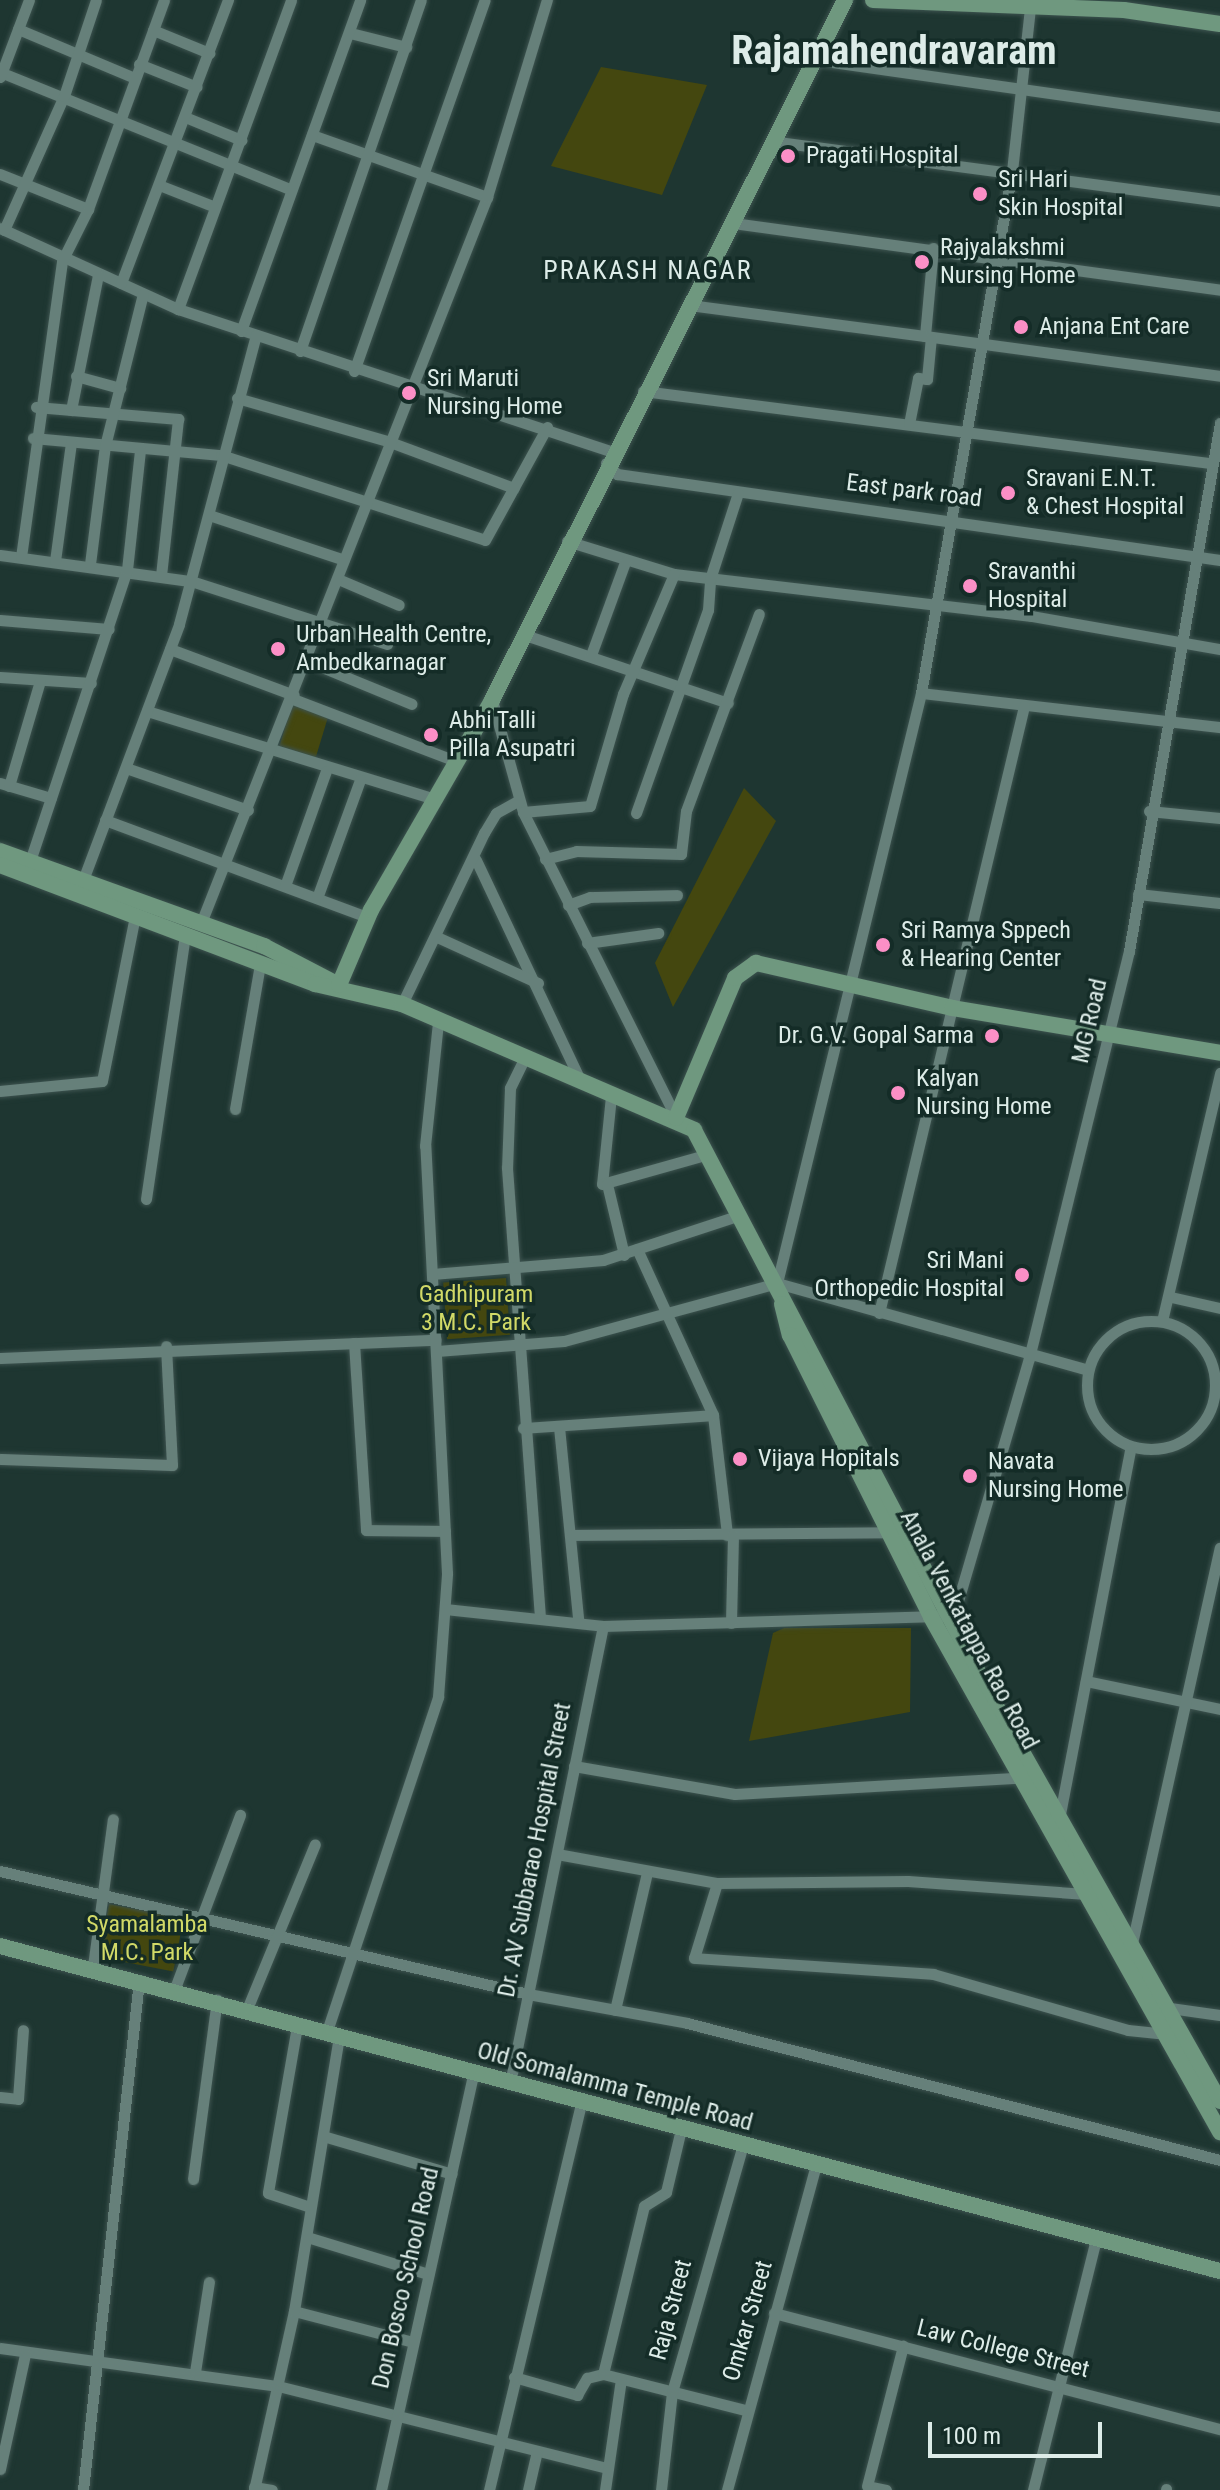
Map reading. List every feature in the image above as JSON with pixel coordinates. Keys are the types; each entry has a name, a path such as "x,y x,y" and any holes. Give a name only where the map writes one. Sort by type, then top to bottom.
{"main road":[{"path":"339,985 367,917 432,798 492,700 566,541 778,142 845,0"},
{"path":"873,0 1030,7 1124,5 1220,24"},
{"path":"0,851 318,968 339,985"},
{"path":"0,865 315,984 339,985 402,1004 438,1022 526,1055 611,1096 676,1118 694,1130 737,1216 777,1283"},
{"path":"676,1118 735,978 756,963 952,1008 1220,1053"},
{"name":"Anala Venkatappa Rao Road","path":"777,1283 790,1335 887,1532 1030,1777 1087,1894 1170,2008 1220,2101"},
{"name":"Anala Venkatappa Rao Road","path":"777,1283 939,1617"},
{"name":"Anala Venkatappa Rao Road","path":"1030,1777 1060,1814 1130,1949 1167,2034 1220,2132"},
{"name":"Old Somalamma Temple Road","path":"0,1946 93,1966 473,2075 1220,2271"}],"street":[{"path":"29,0 1,74 64,96 289,189"},
{"path":"2,229 27,185 64,96 96,0"},
{"path":"21,557 36,407 62,261 88,209 117,118 164,0"},
{"path":"121,283 228,0"},
{"path":"178,309 291,0"},
{"path":"241,331 289,189 312,135 360,0"},
{"path":"300,351 421,0"},
{"path":"354,371 426,175 485,0"},
{"path":"201,923 294,697 344,560 487,197 547,0"},
{"path":"777,1283 921,693 932,605 969,432 980,344 1012,171 1030,7"},
{"path":"18,29 132,77"},
{"path":"153,30 209,53"},
{"path":"350,33 406,47"},
{"path":"818,60 1220,117"},
{"path":"139,64 197,87"},
{"path":"185,117 241,140"},
{"path":"312,135 487,197"},
{"path":"778,142 1220,201"},
{"path":"0,174 88,209"},
{"path":"159,185 215,207"},
{"path":"733,223 933,248 997,263 1220,290"},
{"name":"East park road","path":"2,229 62,261 178,309 354,371 415,386 547,427 610,457 617,474 738,493 952,518 1220,560"},
{"path":"909,424 918,378 927,379 933,248"},
{"path":"71,410 98,275"},
{"path":"90,564 105,446 143,294"},
{"path":"689,305 1220,376"},
{"path":"83,880 170,649 256,335"},
{"path":"76,376 120,388"},
{"path":"643,391 1210,463"},
{"path":"237,398 390,442 514,488"},
{"path":"36,407 178,419 161,575"},
{"name":"MG Road","path":"939,1617 958,1601 1029,1358 1110,1034 1138,894 1149,811 1196,557 1210,463 1220,423"},
{"path":"33,438 175,455 221,455 485,540 547,427"},
{"path":"55,561 71,442"},
{"path":"30,861 127,570 140,451"},
{"path":"636,813 708,610 710,579 738,493"},
{"path":"209,515 344,560"},
{"path":"566,541 625,562 674,574 932,605 1220,649"},
{"path":"0,555 90,564 191,581 323,619 387,644"},
{"path":"591,655 625,562"},
{"path":"523,812 590,806 635,670 674,574"},
{"path":"338,579 399,605"},
{"path":"545,859 576,851 681,854 686,811 759,614"},
{"path":"0,620 109,629"},
{"path":"522,634 728,703"},
{"path":"170,649 455,761"},
{"path":"307,661 412,704"},
{"path":"0,678 91,683"},
{"path":"40,681 5,784 51,798"},
{"path":"921,693 1024,706 1166,718 1220,727"},
{"path":"492,700 523,812 676,1118"},
{"path":"879,1313 1024,706"},
{"path":"147,711 326,771 432,798"},
{"path":"126,768 248,810"},
{"path":"285,886 326,771"},
{"path":"317,898 360,780"},
{"path":"402,1004 476,860 496,813 519,800"},
{"path":"1149,811 1220,818"},
{"path":"105,820 227,862 367,917"},
{"path":"476,860 538,983 580,1082"},
{"path":"1138,894 1220,903"},
{"path":"568,905 590,897 677,895"},
{"path":"0,1091 102,1081 135,916"},
{"path":"587,943 658,933"},
{"path":"146,1199 185,935"},
{"path":"437,937 538,983"},
{"path":"235,1109 260,964"},
{"path":"272,2490 254,2488 294,2311 307,2237 323,2136 333,2033 355,1954 438,1697 445,1609 445,1531 425,1146 438,1022"},
{"path":"526,1055 510,1088 511,1271 540,1615"},
{"path":"1162,1321 1171,1297 1220,1073"},
{"path":"611,1096 601,1139 602,1184 705,1155"},
{"path":"607,1184 624,1255"},
{"path":"432,1274 511,1271 624,1255 737,1216"},
{"path":"637,1249 665,1316 696,1365 713,1415 730,1535 731,1623"},
{"path":"0,1358 166,1346 354,1343 517,1346 665,1316 777,1283 1029,1358 1088,1370"},
{"path":"1171,1297 1220,1308"},
{"path":"1162,1321 1204,1350 1217,1402 1186,1437 1166,1449 1131,1447 1104,1430 1089,1402 1088,1370 1103,1342 1130,1324 1162,1321"},
{"path":"354,1343 366,1530 445,1531"},
{"path":"0,1459 172,1465 166,1346"},
{"path":"523,1428 713,1415"},
{"path":"559,1427 578,1619"},
{"path":"1060,1814 1131,1447"},
{"path":"572,1535 887,1532"},
{"path":"1130,1949 1220,1548"},
{"path":"445,1609 578,1619 603,1626 939,1617"},
{"name":"Dr. AV Subbarao Hospital Street","path":"510,2083 603,1626"},
{"path":"1086,1681 1220,1709"},
{"path":"574,1766 735,1794 1030,1777"},
{"path":"175,1988 240,1815"},
{"path":"93,1966 113,1819"},
{"path":"247,2009 315,1844"},
{"path":"557,1854 717,1883 908,1881 1087,1894"},
{"path":"0,1871 528,1994 854,2063 1220,2160"},
{"path":"615,2010 647,1872"},
{"path":"717,1883 694,1958 933,1974 1128,2030 1167,2034"},
{"path":"83,2490 100,2366 139,1980"},
{"path":"193,2179 217,2000"},
{"path":"1170,2008 1220,2015"},
{"path":"297,2026 268,2193 310,2207"},
{"path":"0,2097 18,2099 23,2030"},
{"name":"Don Bosco School Road","path":"381,2490 473,2075"},
{"path":"489,2490 581,2103"},
{"path":"603,2374 644,2206 666,2192 681,2129"},
{"path":"323,2136 452,2174"},
{"name":"Raja Street","path":"661,2490 672,2392 743,2145"},
{"name":"Omkar Street","path":"727,2490 745,2410 816,2165"},
{"path":"307,2237 428,2274"},
{"path":"1033,2490 1055,2384 1096,2240"},
{"path":"195,2372 209,2282"},
{"path":"294,2311 413,2342"},
{"name":"Law College Street","path":"774,2313 1220,2429"},
{"path":"886,2490 867,2486 903,2346"},
{"path":"0,2348 100,2366 195,2372 278,2386 608,2468"},
{"path":"0,2469 25,2354"},
{"path":"514,2377 577,2395 587,2378 603,2374 745,2410"},
{"path":"605,2490 621,2379"},
{"path":"528,2490 537,2451"}],"green space":[{"path":"601,67 707,85 662,195 551,166"},
{"path":"292,705 328,716 316,757 279,746"},
{"path":"744,788 776,821 673,1007 655,963"},
{"name":"Gadhipuram 3 M.C. Park","path":"506,1278 510,1335 447,1339 443,1282"},
{"path":"784,1628 911,1628 910,1712 749,1741 773,1633"},
{"name":"Syamalamba M.C. Park","path":"109,1904 184,1919 173,1972 99,1957"}],"place":[{"name":"Pragati Hospital","path":"788,156"},
{"name":"Sri Hari Skin Hospital","path":"980,194"},
{"name":"Rajyalakshmi Nursing Home","path":"922,262"},
{"name":"Anjana Ent Care","path":"1021,327"},
{"name":"Sri Maruti Nursing Home","path":"409,393"},
{"name":"Sravani E.N.T. & Chest Hospital","path":"1008,493"},
{"name":"Sravanthi Hospital","path":"970,586"},
{"name":"Urban Health Centre, Ambedkarnagar","path":"278,649"},
{"name":"Abhi Talli Pilla Asupatri","path":"431,735"},
{"name":"Sri Ramya Sppech & Hearing Center","path":"883,945"},
{"name":"Dr. G.V. Gopal Sarma","path":"992,1036"},
{"name":"Kalyan Nursing Home","path":"898,1093"},
{"name":"Sri Mani Orthopedic Hospital","path":"1022,1275"},
{"name":"Vijaya Hopitals","path":"740,1459"},
{"name":"Navata Nursing Home","path":"970,1476"}],"district":[{"name":"Rajamahendravaram","path":"894,51"},
{"name":"PRAKASH NAGAR","path":"648,271"}]}
